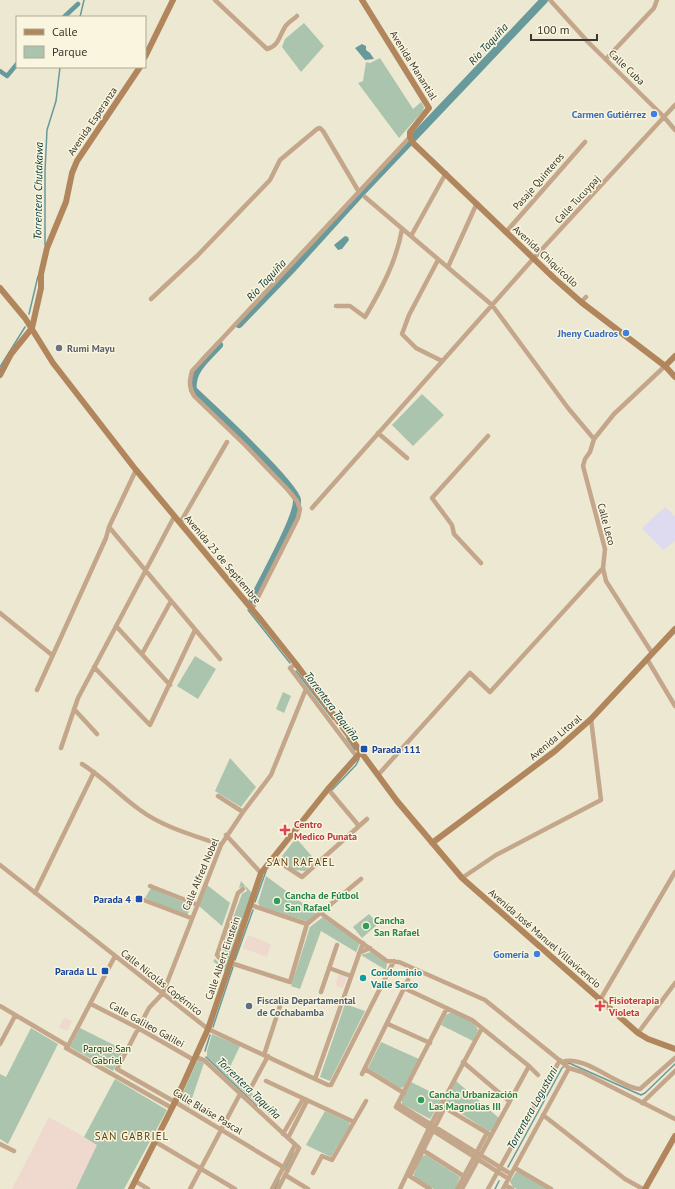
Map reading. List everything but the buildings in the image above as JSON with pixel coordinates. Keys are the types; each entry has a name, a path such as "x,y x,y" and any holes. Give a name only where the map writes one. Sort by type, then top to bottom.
{"main road":[{"path":"146,55 173,0"},
{"name":"Avenida Manantial","path":"362,0 429,108 410,132 412,141"},
{"name":"Avenida Esperanza","path":"30,326 41,288 41,274 47,248 66,202 74,167 139,68"},
{"name":"Avenida Chiquicollo","path":"412,141 533,259 665,366 675,377"},
{"name":"Avenida 23 de Septiembre","path":"0,288 25,318 53,363 136,470 252,608 296,664 359,754 378,775 397,801 432,842"},
{"path":"0,375 11,354 30,326"},
{"path":"665,366 675,356"},
{"name":"Avenida Litoral","path":"432,842 522,778 555,751 591,719 675,629"},
{"name":"Calle Albert Einstein","path":"131,1189 175,1102 208,1029 232,963 261,873 328,789 359,754"},
{"name":"Avenida José Manuel Villavicencio","path":"432,842 462,878 638,1033 648,1039 675,1049"},
{"path":"644,1189 675,1136"}],"street":[{"path":"215,0 267,49 271,48 279,41 285,27 297,16"},
{"name":"Calle Cuba","path":"550,0 576,30 664,117 675,130"},
{"path":"606,59 654,8 657,0"},
{"name":"Calle Tucuypaj","path":"312,508 533,259 675,104"},
{"path":"151,299 212,240 270,180 280,160 317,129 320,128 324,131 358,192"},
{"path":"252,608 298,518 300,509 297,500 246,445 194,396 190,388 189,381 192,371 358,192 412,141"},
{"name":"Pasaje Quinteros","path":"506,232 585,142"},
{"path":"411,236 446,173"},
{"path":"365,197 492,305 568,408 594,439 614,414 665,366"},
{"path":"448,267 477,203"},
{"path":"336,306 350,306 365,317 374,301 399,246 402,229"},
{"path":"438,260 409,315 402,334 416,348 442,362"},
{"path":"378,433 407,458"},
{"path":"481,563 454,534 452,525 432,498 488,436"},
{"name":"Calle Leco","path":"594,439 590,452 585,459 584,472 605,549 603,568 606,581 652,653"},
{"path":"180,523 227,442"},
{"path":"37,690 106,538 109,527 136,470"},
{"path":"60,748 74,709 94,667 174,517"},
{"path":"109,527 220,660"},
{"path":"378,775 470,673 490,692 603,568"},
{"path":"142,654 171,601"},
{"path":"0,613 52,655"},
{"path":"116,626 170,685"},
{"path":"94,667 150,725 195,630"},
{"path":"647,659 675,706"},
{"path":"296,664 290,668 359,754"},
{"name":"Calle Alfred Nobel","path":"117,1069 149,1008 163,992 221,845 243,812 271,775 306,689"},
{"path":"74,709 97,734"},
{"path":"462,878 496,855 601,800 591,719"},
{"path":"82,764 140,810 166,826 221,845"},
{"path":"35,893 94,772"},
{"path":"328,789 359,826"},
{"path":"218,796 243,812"},
{"path":"273,858 302,877 367,819"},
{"path":"226,836 261,873"},
{"name":"Calle Nicolás Copérnico","path":"0,865 208,1029 331,1085 394,961"},
{"path":"600,1000 675,872"},
{"path":"232,963 290,982 307,924 322,914 361,879"},
{"path":"150,886 198,905"},
{"path":"220,959 218,955 238,893 243,889"},
{"path":"141,900 192,918"},
{"path":"251,905 307,924"},
{"path":"322,914 387,961 394,961 437,978 485,1000 564,1064 675,1119"},
{"path":"229,921 244,926"},
{"path":"315,1079 363,943"},
{"path":"321,992 337,945"},
{"path":"359,953 370,948"},
{"path":"67,1047 115,956"},
{"path":"329,968 351,976"},
{"path":"362,1074 406,989 408,980"},
{"path":"638,1033 675,983"},
{"path":"406,989 472,1020 538,1075"},
{"name":"Calle Galileo Galilei","path":"91,1004 195,1058 204,1060 297,1146"},
{"name":"Calle Blaise Pascal","path":"0,1006 172,1108"},
{"path":"248,1093 266,1056 280,1006"},
{"path":"447,1008 397,1105 478,1156 499,1170 509,1179"},
{"path":"0,1044 15,1016"},
{"path":"388,1024 430,1043"},
{"path":"400,1189 408,1176 482,1028"},
{"path":"488,1189 564,1064 570,1060 588,1066 640,1089 643,1088 675,1058"},
{"path":"464,1062 509,1101"},
{"path":"512,1189 504,1187 543,1115 564,1064"},
{"path":"462,1189 466,1178 489,1134 529,1066"},
{"name":"Calle Blaise Pascal","path":"117,1069 288,1170"},
{"path":"365,1069 404,1093"},
{"path":"642,1103 675,1071"},
{"path":"266,1081 354,1122"},
{"path":"190,1189 240,1094"},
{"path":"283,1134 305,1100"},
{"path":"288,1138 305,1100"},
{"path":"313,1173 322,1156 332,1160 366,1101"},
{"path":"443,1106 489,1134"},
{"path":"543,1115 625,1179 644,1189"},
{"path":"154,1141 235,1189"},
{"path":"0,1144 14,1151"},
{"path":"272,1189 283,1166 297,1146"},
{"path":"278,1189 288,1170 297,1146"},
{"path":"421,1150 466,1178"},
{"path":"515,1168 551,1189"},
{"path":"499,1170 512,1174"},
{"path":"285,1175 308,1189"},
{"path":"408,1176 430,1189"},
{"path":"457,1189 466,1178"},
{"path":"135,1181 148,1189"}],"shaded area":[{"path":"665,507 675,516 675,541 663,550 642,528"},
{"path":"248,935 271,944 267,957 243,948"},
{"path":"339,974 347,976 343,988 335,985"},
{"path":"64,1018 72,1021 67,1031 59,1027"},
{"path":"49,1117 98,1145 76,1189 12,1189"}],"green space":[{"path":"304,23 324,46 301,72 282,47 285,39"},
{"path":"380,58 413,109 421,102 424,107 423,111 399,138 358,83 363,81 366,62 370,63"},
{"path":"422,394 444,415 413,446 392,425"},
{"path":"195,656 216,669 198,699 177,686"},
{"path":"283,692 291,696 284,713 276,709"},
{"path":"230,758 256,787 241,807 215,791"},
{"path":"296,838 316,861 305,871 294,870 279,860"},
{"path":"266,876 317,914 309,921 306,921 260,906 258,903"},
{"path":"241,881 252,893 243,922 241,923 234,921 233,918 242,894 247,891 245,886 239,888"},
{"path":"207,885 230,903 222,926 199,906"},
{"path":"151,888 191,905 187,916 145,898"},
{"name":"Cancha San Rafael","path":"369,914 378,924 362,938 353,927"},
{"path":"323,917 360,943 356,952 321,931 300,989 291,986 310,927"},
{"path":"233,925 239,927 240,929 226,972 213,961 215,959 219,963 223,961 221,955 230,926"},
{"path":"371,952 387,963 386,970 361,955"},
{"path":"345,1004 365,1011 330,1081 320,1077"},
{"path":"451,1012 466,1019 476,1027 478,1030 473,1041 441,1025 446,1015"},
{"path":"31,1028 58,1044 8,1144 0,1139 0,1074 6,1077"},
{"name":"Parque San Gabriel","path":"80,1028 124,1050 113,1071 70,1047"},
{"path":"212,1034 240,1046 228,1071 272,1112 270,1116 207,1057 207,1051"},
{"path":"381,1042 419,1059 404,1087 400,1088 368,1068"},
{"path":"198,1059 204,1063 189,1107 182,1102 181,1097"},
{"path":"115,1079 167,1110 124,1189 76,1189 97,1145 84,1137"},
{"path":"456,1081 499,1118 492,1131 488,1131 445,1103"},
{"name":"Cancha Urbanización Las Magnolias III","path":"411,1082 443,1098 430,1119 402,1104 402,1099"},
{"path":"325,1111 349,1122 350,1125 331,1157 306,1145"},
{"path":"426,1155 460,1177 455,1189 434,1189 414,1177 422,1156"},
{"path":"516,1172 548,1189 517,1189 513,1187 510,1182"}],"water":[{"path":"362,44 366,46 366,50 374,59 365,60 355,48"},
{"path":"345,236 348,237 349,240 342,249 338,250 334,245"}],"waterway":[{"name":"Torrentera Chutakawa","path":"80,16 84,0"},
{"name":"Río Taquiña","path":"239,324 544,0"},
{"path":"65,16 78,4"},
{"path":"0,71 7,76 16,65"},
{"name":"Torrentera Chutakawa","path":"45,245 45,171 47,130 56,101 60,68"},
{"name":"Torrentera Chutakawa","path":"29,314 38,276"},
{"name":"Torrentera Chutakawa","path":"0,367 25,327"},
{"name":"Río Taquiña","path":"219,345 200,365 194,377 193,390 233,427 268,463 283,479 297,500 296,509 286,534 253,600"},
{"name":"Torrentera Taquiña","path":"248,610 290,663"},
{"name":"Torrentera Taquiña","path":"296,671 333,719"},
{"name":"Torrentera Taquiña","path":"347,738 355,750"},
{"name":"Torrentera Taquiña","path":"332,790 356,765 359,759"},
{"name":"Torrentera Taquiña","path":"255,902 266,871"},
{"name":"Torrentera Taquiña","path":"235,960 253,910"},
{"name":"Torrentera Taquiña","path":"213,1027 233,967"},
{"name":"Torrentera Taquiña","path":"205,1051 210,1035"},
{"name":"Torrentera Taquiña","path":"206,1057 258,1107"},
{"name":"Torrentera Logustani","path":"508,1167 562,1068 569,1063 641,1095 645,1093 675,1064"},
{"name":"Torrentera Taquiña","path":"286,1167 293,1153"},
{"name":"Torrentera Taquiña","path":"275,1189 279,1180"},
{"name":"Torrentera Logustani","path":"495,1189 499,1181"}],"place":[{"name":"Carmen Gutiérrez","path":"654,114"},
{"name":"Jheny Cuadros","path":"626,333"},
{"name":"Rumi Mayu","path":"59,348"},
{"name":"Parada 111","path":"364,749"},
{"name":"Centro Medico Punata","path":"285,830"},
{"name":"Parada 4","path":"139,899"},
{"name":"Cancha de Fútbol San Rafael","path":"277,901"},
{"name":"Cancha San Rafael","path":"366,926"},
{"name":"Gomería","path":"537,954"},
{"name":"Parada LL","path":"105,971"},
{"name":"Condominio Valle Sarco","path":"363,978"},
{"name":"Fiscalia Departamental de Cochabamba","path":"249,1006"},
{"name":"Fisioterapia Violeta","path":"600,1006"},
{"name":"Cancha Urbanización Las Magnolias III","path":"421,1100"}],"district":[{"name":"SAN RAFAEL","path":"301,862"},
{"name":"SAN GABRIEL","path":"132,1136"}]}
